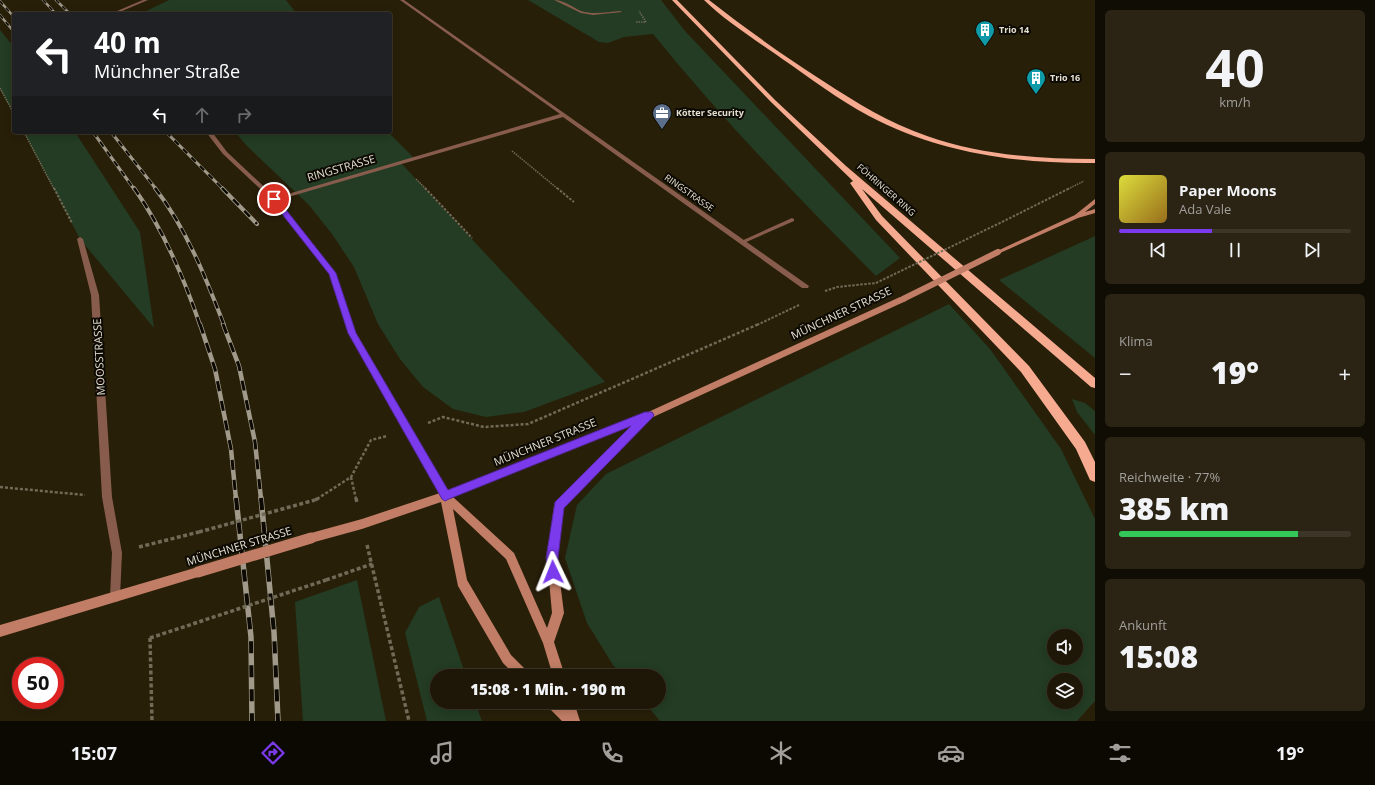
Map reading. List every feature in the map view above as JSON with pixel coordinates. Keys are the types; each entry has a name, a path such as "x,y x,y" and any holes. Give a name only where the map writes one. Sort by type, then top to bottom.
{"highway":[{"name":"FÖHRINGER RING","path":"674,0 773,101 843,168 1095,384"},
{"path":"706,0 750,34 842,96 873,115 906,130 949,145 988,154 1028,160 1095,161"},
{"path":"843,168 879,218 1025,369 1081,446 1095,476"},
{"path":"1045,342 1095,376"}],"main road":[{"name":"MÜNCHNER STRASSE","path":"1076,217 1095,201"},
{"name":"MÜNCHNER STRASSE","path":"0,631 362,524 445,496 649,415 903,299 998,252 1076,217 1095,212"},
{"path":"548,642 558,613 552,558 559,506 649,415"},
{"path":"445,496 510,556 548,642 557,669"},
{"path":"445,496 462,582 507,659 517,669"},
{"path":"560,709 573,721"},
{"path":"570,709 573,721"}],"street":[{"path":"117,12 146,0"},
{"name":"RINGSTRASSE","path":"402,0 805,286"},
{"path":"556,0 581,12 593,14 620,12"},
{"name":"RINGSTRASSE","path":"274,199 563,115"},
{"path":"211,134 225,153 274,199 332,273 352,333 445,496"},
{"path":"742,242 792,220"},
{"name":"MOOSSTRASSE","path":"80,239 95,295 107,497 117,553 115,598"}],"path":[{"path":"0,88 12,110"},
{"path":"25,134 80,239"},
{"path":"494,135 574,202"},
{"path":"401,162 472,238"},
{"path":"822,292 836,286 848,284 862,286 876,283 1088,179"},
{"path":"117,553 315,500 351,477 371,440 408,430 443,417 484,427 528,424 777,316 804,302"},
{"path":"0,487 107,497"},
{"path":"362,524 410,721"},
{"path":"152,721 150,638 372,564"}],"green space":[{"path":"169,0 286,0 295,12 144,12"},
{"path":"528,0 661,0 685,31 900,258 876,276 761,158 679,66 653,34 624,37 608,43 599,42"},
{"path":"0,30 12,45 12,110 0,89"},
{"path":"25,134 76,134 140,232 154,328 80,239"},
{"path":"237,134 390,134 414,158 401,163 605,382 524,412 486,417 453,409 423,387 400,359 378,324 354,267 332,234 309,205 247,146"},
{"path":"1095,236 1095,358 999,280"},
{"path":"949,304 990,349 1061,449 1095,519 1095,701 1077,721 660,721 650,709 666,709 666,669 617,669 587,623 565,558 577,505 606,474"},
{"path":"1072,399 1085,403 1095,411 1095,435 1077,412"},
{"path":"357,580 386,721 303,721 295,602"},
{"path":"439,597 464,669 430,669 430,709 478,709 482,721 427,721 405,633 419,607"}],"railway":[{"path":"43,0 54,12"},
{"path":"56,0 68,12"},
{"path":"0,1 12,15"},
{"path":"0,15 12,30"},
{"path":"94,134 134,189"},
{"path":"113,134 156,189"},
{"path":"168,134 222,188"},
{"path":"134,188 145,204 172,254 200,325"},
{"path":"155,188 166,203 186,237 210,289 224,325"},
{"path":"222,188 257,224"},
{"path":"200,324 215,369 231,449 236,499"},
{"path":"223,324 239,366 255,442 261,499"},
{"path":"236,498 251,637 252,721"},
{"path":"261,498 274,632 278,721"}],"place":[{"name":"Trio 14","path":"985,47"},
{"name":"Trio 16","path":"1036,95"},
{"name":"Kötter Security","path":"662,130"}],"route":[{"path":"274,199 332,273 352,333 445,496 649,415 559,506 552,558 553,572"}]}
